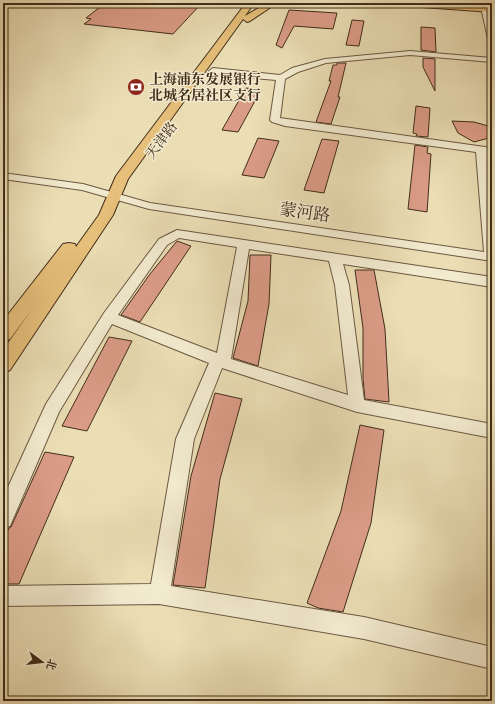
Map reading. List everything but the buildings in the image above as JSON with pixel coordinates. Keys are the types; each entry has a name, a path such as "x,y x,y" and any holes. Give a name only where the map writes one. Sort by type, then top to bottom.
{"main road":[{"path":"241,3 243,19 273,3"},
{"name":"天津路","path":"3,334 95,212 132,180 213,71 243,19 250,3"},
{"name":"天津路","path":"3,365 106,215 121,179 243,19 258,3"},
{"path":"408,3 488,6"}],"street":[{"path":"453,3 488,6 492,39"},
{"path":"213,71 281,78 295,70 325,61 410,53 492,60"},
{"path":"281,78 276,120 285,123 486,150 491,252"},
{"name":"蒙河路","path":"3,176 83,187 149,206 491,252"},
{"name":"蒙河路","path":"3,184 77,194 115,196"},
{"path":"3,519 52,409 109,317 163,242 177,234 492,282"},
{"path":"159,594 185,439 220,361 244,244"},
{"path":"335,258 342,285 357,405"},
{"path":"109,317 220,361 357,405 492,431"},
{"path":"3,596 159,594 364,628 492,658"}],"place":[{"name":"上海浦东发展银行 北城名居社区支行","path":"136,87"}]}
